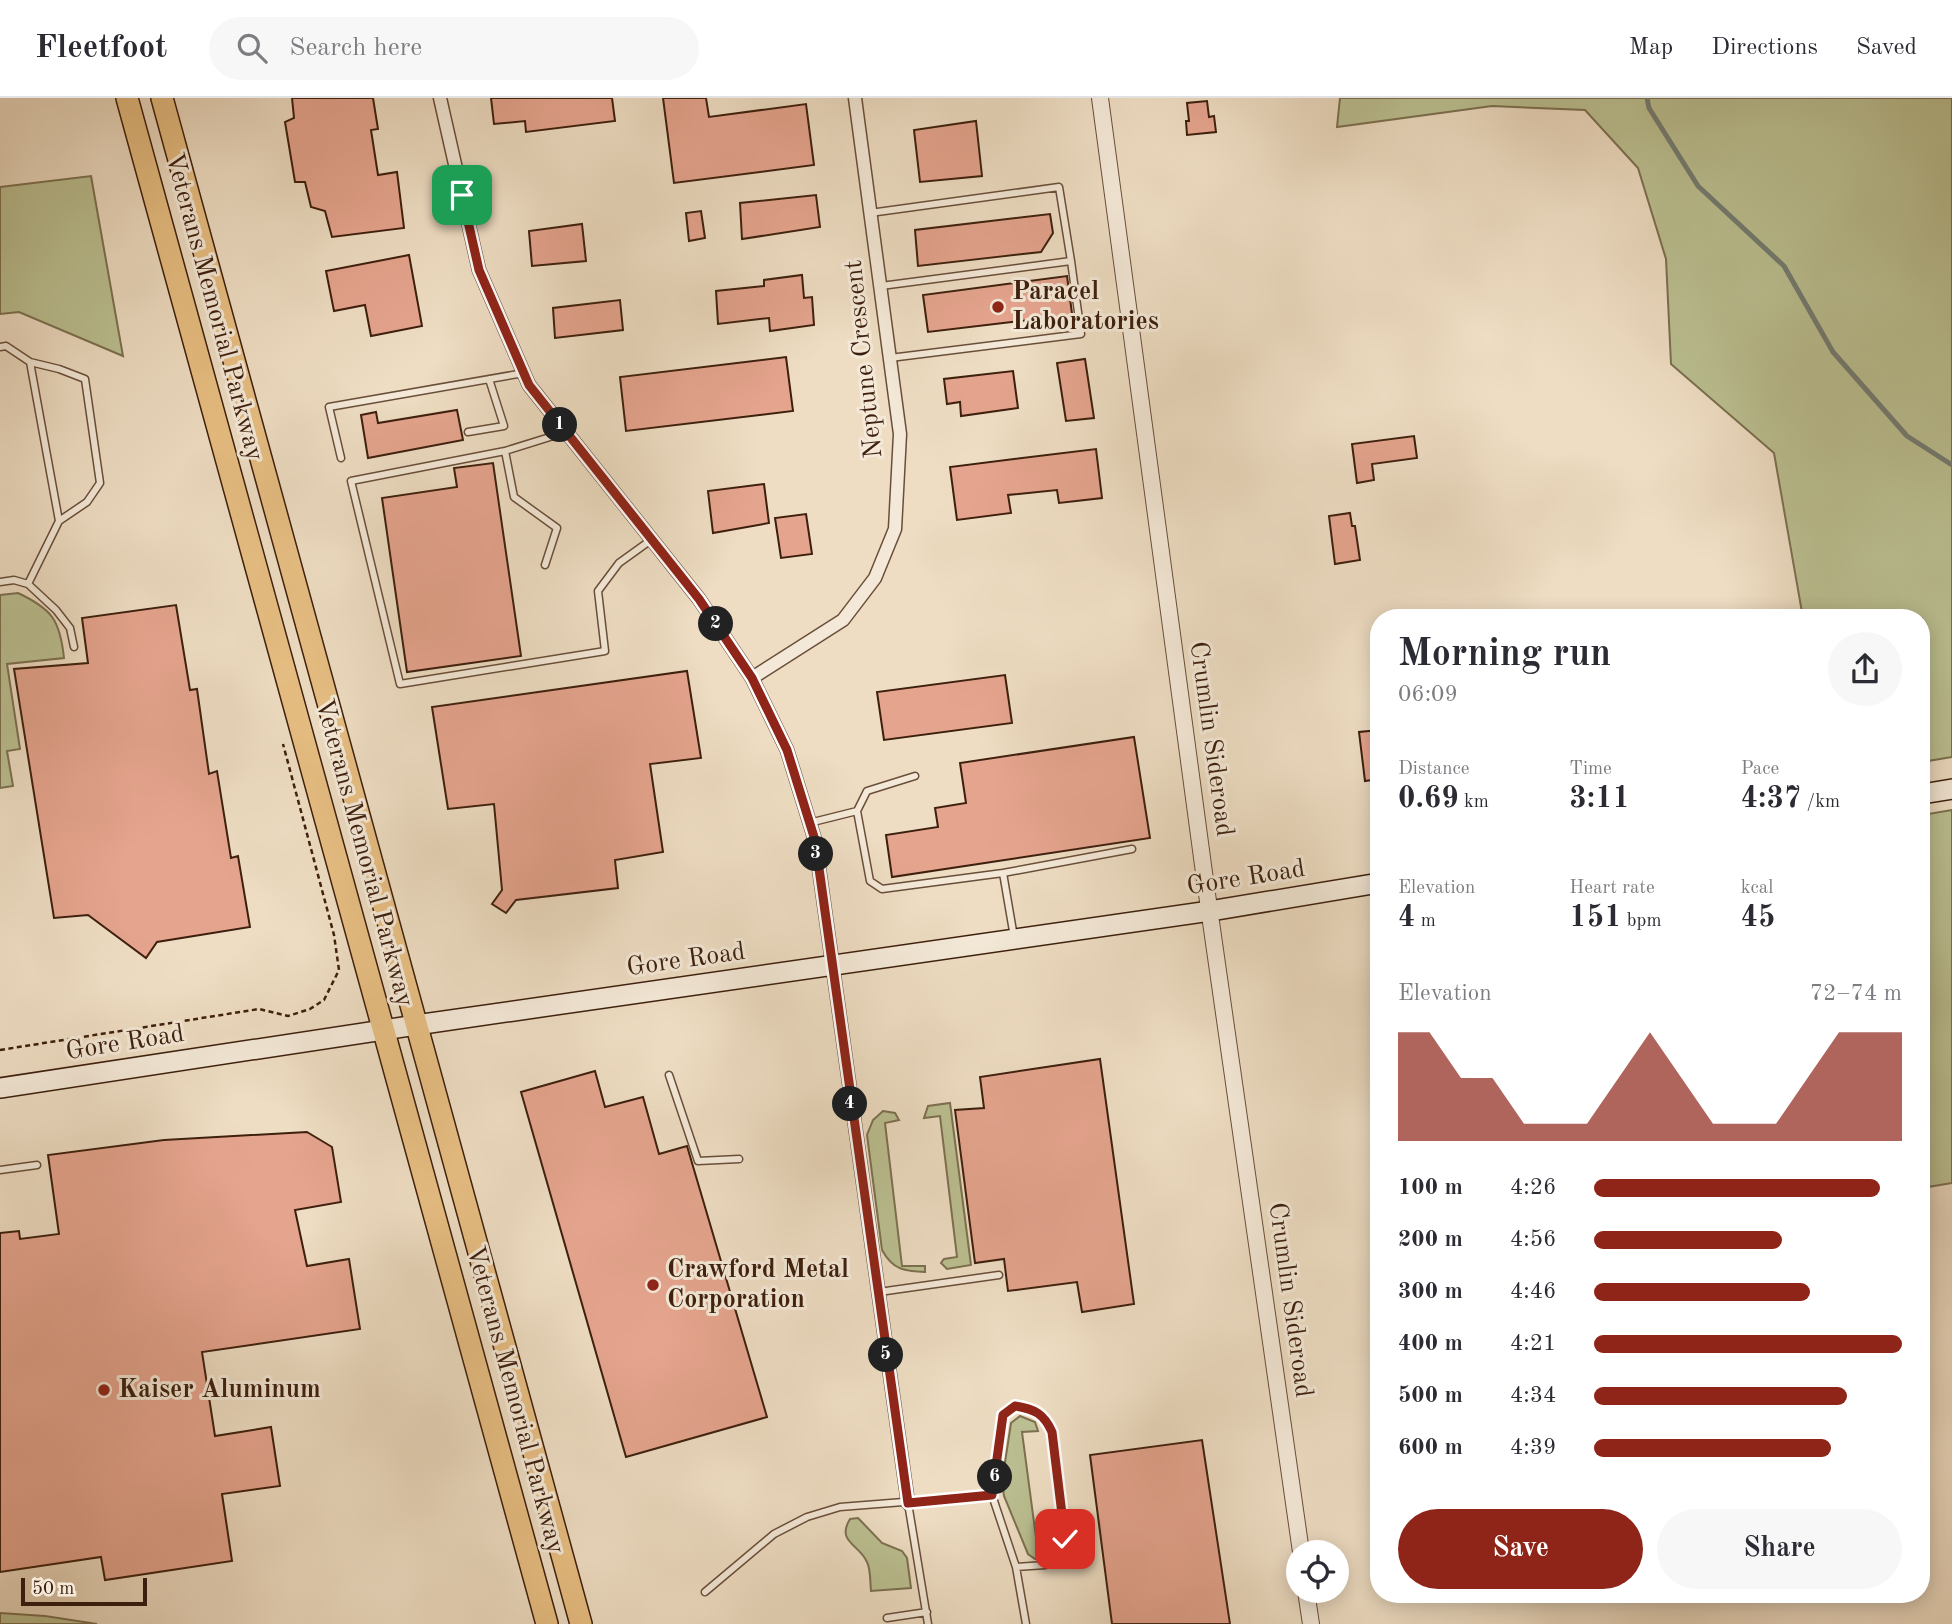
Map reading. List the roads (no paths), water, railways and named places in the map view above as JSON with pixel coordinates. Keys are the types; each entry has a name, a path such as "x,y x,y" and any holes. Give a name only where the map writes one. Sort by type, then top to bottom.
{"highway":[{"name":"Veterans Memorial Parkway","path":"127,98 547,1624"},
{"name":"Veterans Memorial Parkway","path":"162,98 581,1624"}],"main road":[{"path":"1930,793 1952,789"},
{"name":"Gore Road","path":"0,1088 416,1025 1210,911 1370,884"}],"street":[{"path":"440,98 479,270 529,385 699,599 752,678 787,750 815,840 908,1503"},
{"name":"Neptune Crescent","path":"752,678 843,620 875,578 895,529 900,434 855,98"},
{"name":"Crumlin Sideroad","path":"1100,98 1210,911 1299,1540"},
{"path":"1308,1603 1311,1624"}],"lane":[{"path":"870,214 1059,187 1071,261 1081,334 890,358"},
{"path":"881,286 1071,261"},
{"path":"0,347 6,346 30,362 85,379 100,483 87,502 60,522 27,584"},
{"path":"30,362 60,522"},
{"path":"341,458 328,407 524,373"},
{"path":"468,432 504,426 489,379"},
{"path":"566,432 505,451 351,481 400,684 605,651 598,591 620,564 651,540"},
{"path":"505,451 514,497 557,528 545,565"},
{"path":"0,582 14,580 27,584 56,610 70,628 74,647"},
{"path":"915,776 867,791 857,811 870,881 882,889 1003,873 1132,849"},
{"path":"809,823 857,811"},
{"path":"1003,873 1014,940"},
{"path":"669,1075 698,1161 739,1159"},
{"path":"0,1170 37,1165"},
{"path":"877,1292 999,1275"},
{"path":"1016,1567 1045,1565 1066,1553 1052,1432 1045,1418 1033,1409 1015,1406 1003,1415 992,1495 1016,1567 1026,1624"},
{"path":"705,1592 774,1534 807,1517 840,1507 992,1495"},
{"path":"908,1503 928,1624"},
{"path":"887,1618 927,1612"}],"waterway":[{"path":"1647,98 1649,108 1698,186 1784,266 1833,352 1907,436 1952,465"}],"place":[{"name":"Paracel Laboratories","path":"998,307"},
{"name":"Crawford Metal Corporation","path":"653,1285"},
{"name":"Kaiser Aluminum","path":"104,1390"}]}
